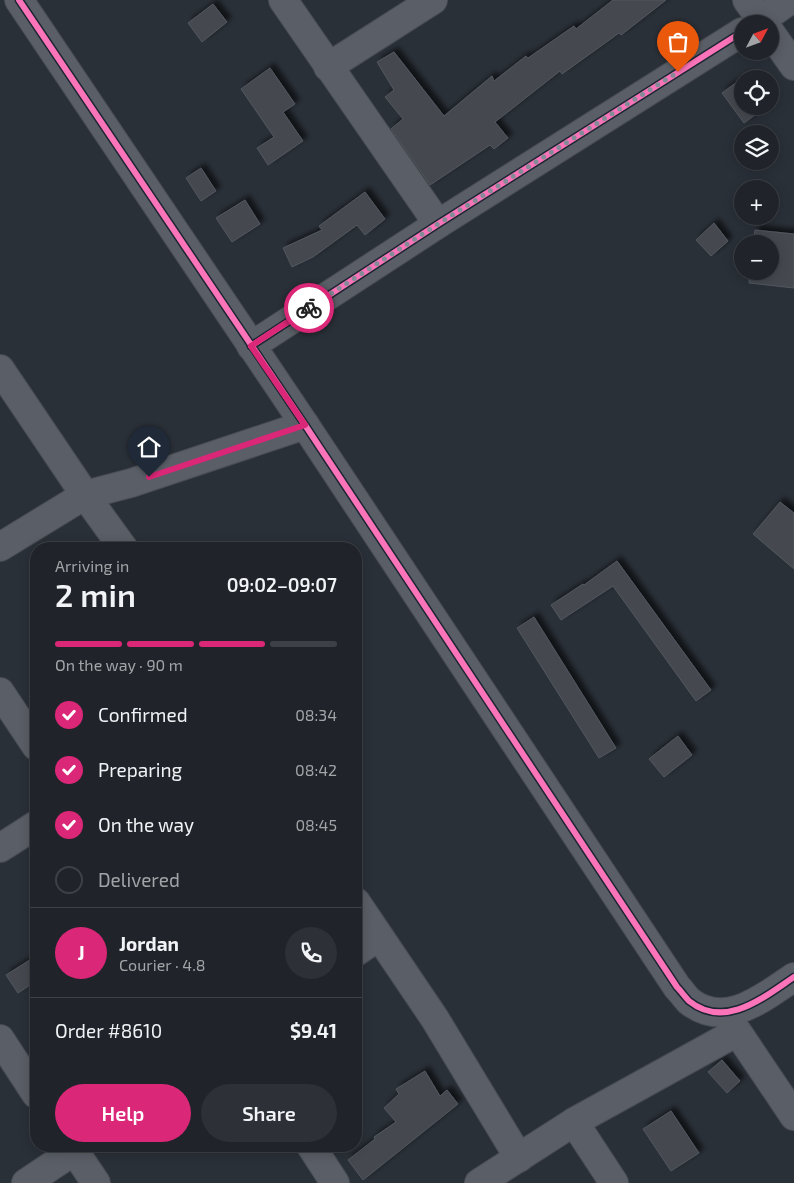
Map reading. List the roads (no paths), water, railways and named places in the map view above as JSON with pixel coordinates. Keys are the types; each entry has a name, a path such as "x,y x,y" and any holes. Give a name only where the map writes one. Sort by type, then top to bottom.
{"street":[{"path":"19,0 305,425 677,987 689,1001 731,1023 794,1116"},
{"path":"283,0 438,224"},
{"path":"328,67 433,0"},
{"path":"768,15 790,0"},
{"path":"251,346 438,224 734,37"},
{"path":"779,48 794,66"},
{"path":"0,368 119,542"},
{"path":"0,547 85,495 131,483 305,425"},
{"path":"0,692 30,737"},
{"path":"0,848 30,829"},
{"path":"362,912 435,1020 519,1158"},
{"path":"362,948 378,937"},
{"path":"479,1183 731,1023 744,1007 766,996 794,977"},
{"path":"0,1039 30,1085"},
{"path":"574,1122 614,1183"},
{"path":"26,1183 67,1152"},
{"path":"75,1152 96,1183"},
{"path":"315,1152 335,1183"}]}
